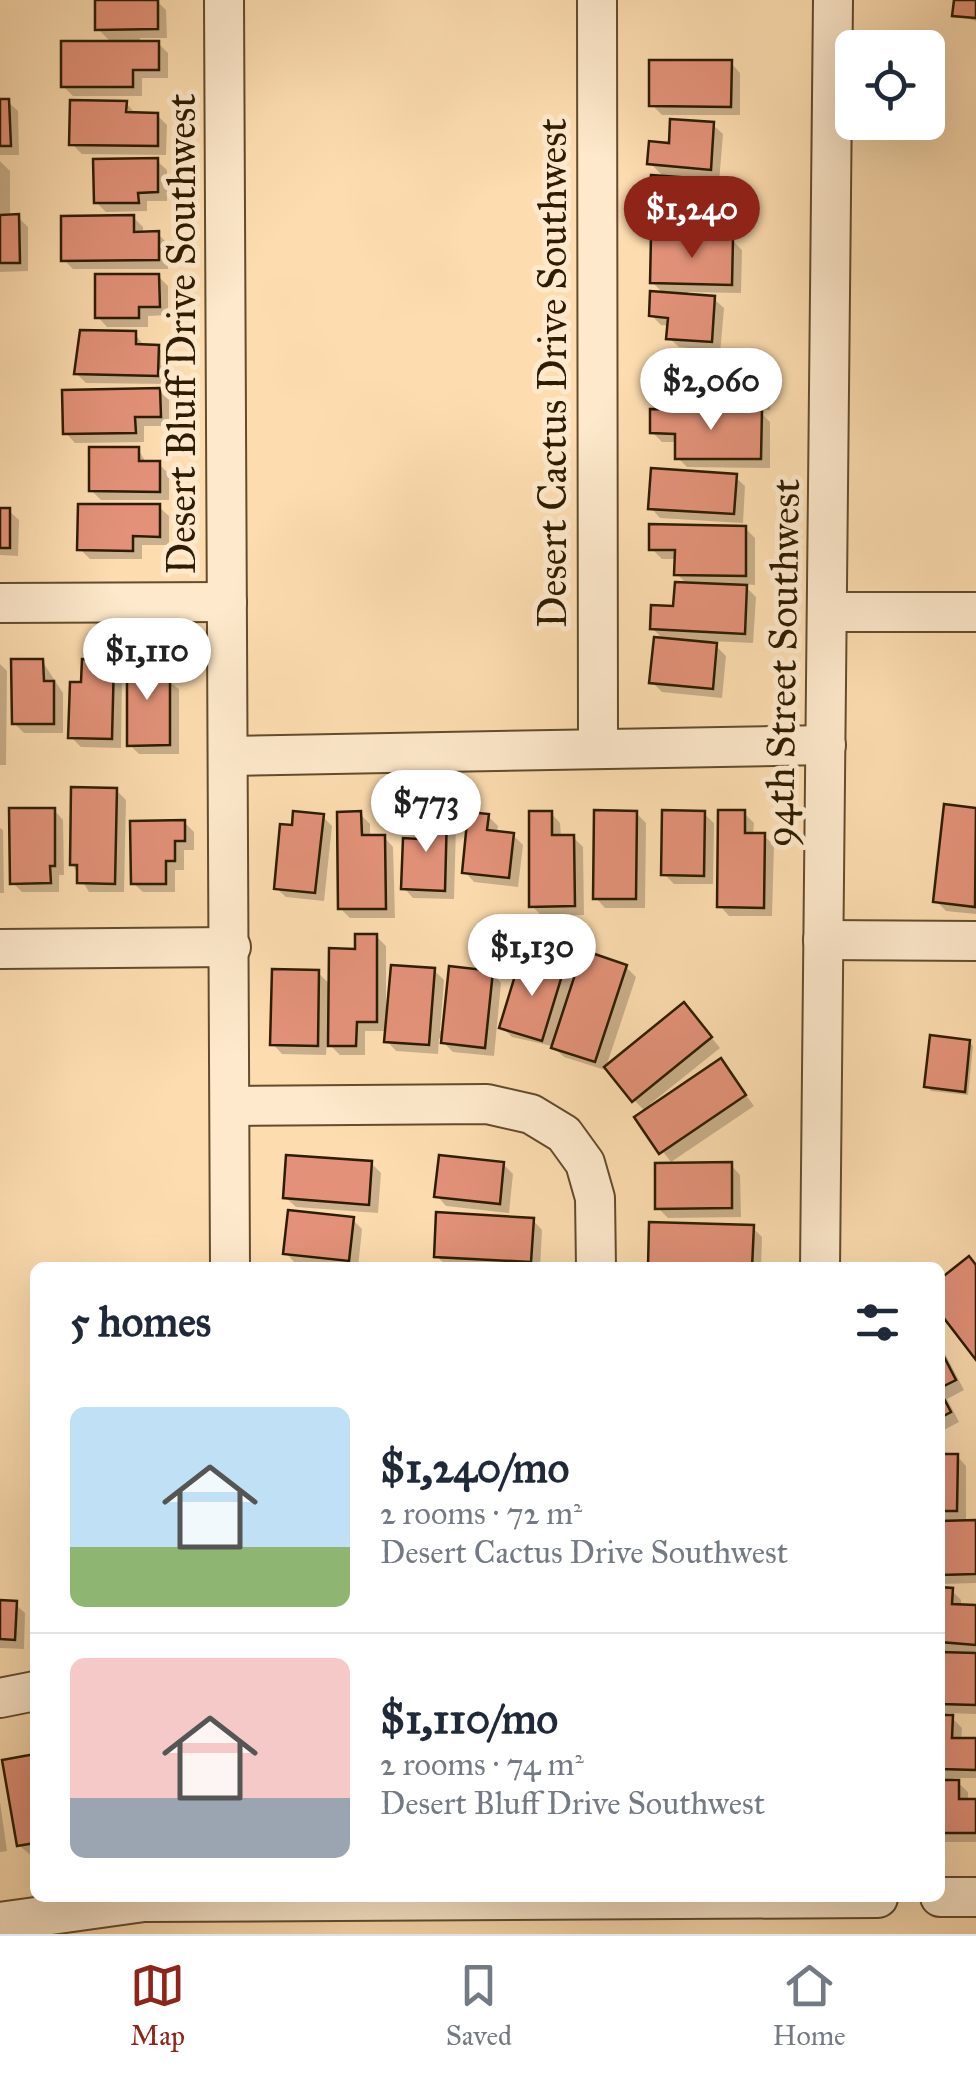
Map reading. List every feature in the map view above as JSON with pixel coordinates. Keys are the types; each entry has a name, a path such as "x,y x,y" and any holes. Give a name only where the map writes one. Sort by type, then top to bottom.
{"street":[{"name":"Desert Bluff Drive Southwest","path":"224,0 230,1262"},
{"name":"Desert Cactus Drive Southwest","path":"596,0 598,746"},
{"name":"94th Street Southwest","path":"820,1262 833,0"},
{"path":"0,603 227,602"},
{"path":"829,612 976,612"},
{"path":"229,756 598,746 826,745"},
{"path":"824,940 976,941"},
{"path":"0,949 231,947"},
{"path":"231,1106 487,1104 531,1114 564,1134 585,1164 595,1198 596,1262"},
{"path":"0,1698 30,1692"},
{"path":"945,1897 976,1897"},
{"path":"0,1922 144,1902"}],"building":[{"path":"95,0 158,0 158,29 95,30"},
{"path":"954,0 976,0 976,18 952,16"},
{"path":"61,41 159,41 159,70 133,70 133,87 61,87"},
{"path":"649,60 732,60 731,107 649,106"},
{"path":"0,99 9,99 11,146 0,146"},
{"path":"70,100 127,101 126,112 158,113 158,146 69,145"},
{"path":"670,119 714,122 711,170 647,164 649,141 669,143"},
{"path":"158,158 158,192 138,193 139,203 94,203 93,159"},
{"path":"651,175 733,181 730,227 648,220"},
{"path":"19,214 20,263 0,263 0,215"},
{"path":"134,215 134,232 159,231 159,260 61,261 61,216"},
{"path":"651,236 733,238 732,285 650,283"},
{"path":"95,274 159,274 160,307 139,307 139,318 95,318"},
{"path":"650,291 715,296 712,342 666,339 668,318 649,316"},
{"path":"80,330 136,331 136,344 159,345 158,376 74,374"},
{"path":"673,350 763,353 762,401 649,398 650,373 672,374"},
{"path":"160,388 161,417 135,417 136,433 63,434 62,390"},
{"path":"650,409 762,410 761,459 675,459 675,434 650,433"},
{"path":"89,447 139,447 139,461 160,461 160,492 89,491"},
{"path":"651,468 737,474 734,514 648,509"},
{"path":"78,504 160,504 160,537 133,536 133,551 77,550"},
{"path":"0,508 10,508 10,548 0,548"},
{"path":"649,524 746,526 746,576 674,575 675,550 649,550"},
{"path":"675,582 747,585 745,634 650,629 651,605 673,606"},
{"path":"654,637 717,643 713,689 649,683"},
{"path":"127,656 157,656 157,677 170,677 170,745 127,746"},
{"path":"11,659 43,659 44,681 54,681 54,724 12,724"},
{"path":"82,659 114,660 112,739 68,738 70,682 81,682"},
{"path":"71,787 117,788 115,884 77,883 77,865 70,865"},
{"path":"944,804 976,808 975,907 933,902"},
{"path":"9,808 55,808 55,866 50,866 51,883 10,884"},
{"path":"594,810 637,811 636,899 593,899"},
{"path":"662,810 705,811 704,876 661,875"},
{"path":"718,810 745,810 745,833 765,833 764,908 717,907"},
{"path":"293,811 324,814 315,893 274,889 280,824 292,825"},
{"path":"361,811 362,835 385,835 386,909 338,909 337,812"},
{"path":"529,811 552,811 552,835 574,835 575,906 529,907"},
{"path":"420,812 447,813 445,891 401,889 403,838 419,839"},
{"path":"468,812 489,814 487,830 514,833 509,878 462,873"},
{"path":"185,820 185,841 175,841 175,861 166,861 166,884 131,884 130,821"},
{"path":"355,934 377,934 377,1022 357,1022 356,1046 328,1046 329,948 355,949"},
{"path":"583,950 627,965 595,1062 551,1048"},
{"path":"521,956 564,969 542,1041 499,1028"},
{"path":"391,965 435,968 429,1045 384,1042"},
{"path":"449,966 493,971 485,1048 441,1043"},
{"path":"272,969 319,970 318,1046 270,1045"},
{"path":"684,1002 712,1037 632,1102 604,1067"},
{"path":"930,1035 970,1040 965,1092 924,1087"},
{"path":"721,1058 746,1095 659,1154 634,1117"},
{"path":"286,1155 372,1161 369,1205 283,1198"},
{"path":"439,1155 504,1162 500,1204 434,1197"},
{"path":"732,1162 732,1208 655,1209 655,1163"},
{"path":"288,1210 354,1217 349,1261 283,1254"},
{"path":"436,1212 534,1218 531,1262 434,1257"},
{"path":"649,1222 754,1225 752,1262 648,1262"},
{"path":"969,1256 976,1265 976,1360 945,1320 945,1275"},
{"path":"945,1359 956,1380 945,1386"},
{"path":"945,1454 958,1454 957,1511 945,1511"},
{"path":"976,1520 976,1574 945,1575 945,1521"},
{"path":"945,1587 953,1588 952,1604 976,1605 976,1645 945,1642"},
{"path":"0,1600 17,1601 15,1640 0,1639"},
{"path":"945,1652 976,1653 976,1705 945,1704"},
{"path":"945,1715 953,1715 952,1738 976,1738 976,1770 945,1769"},
{"path":"30,1755 30,1844 17,1846 2,1760"},
{"path":"945,1780 959,1780 959,1799 976,1799 976,1833 945,1833"}]}
